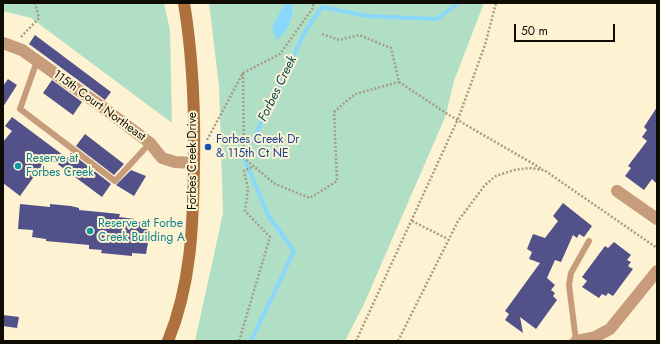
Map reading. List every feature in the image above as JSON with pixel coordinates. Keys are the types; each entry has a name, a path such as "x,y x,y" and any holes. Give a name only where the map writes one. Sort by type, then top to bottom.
{"street":[{"name":"Forbes Creek Drive","path":"168,341 176,323 184,290 193,233 193,104 184,3"},
{"name":"115th Court Northeast","path":"8,44 36,60 150,143 162,158 175,162 194,159"},
{"path":"617,192 657,219"},
{"path":"576,341 595,337 610,329 657,271"}],"lane":[{"path":"36,60 20,109 115,181 150,143"},
{"path":"576,341 570,285 571,273 589,240"}],"path":[{"path":"8,44 39,18 36,3"},
{"path":"194,159 212,134 243,73 280,54 313,8 313,3"},
{"path":"356,341 458,119 485,45 496,3"},
{"path":"322,34 339,40 359,35 391,48 399,82 449,115 544,170 657,248"},
{"path":"243,73 244,158 274,184 310,198 337,180 334,112 355,94 399,82"},
{"path":"239,341 270,237 245,211 248,189 244,170 254,166"},
{"path":"398,341 431,278 448,239 470,203 485,185 496,176 514,170 529,168 544,170"},
{"path":"412,221 448,239"}],"green space":[{"path":"3,3 164,3 170,30 172,123 31,18 3,11"},
{"path":"209,3 484,3 454,81 446,115 364,304 345,341 195,341 223,213 219,86"}],"water":[{"path":"288,3 292,3 293,8 291,19 287,29 276,40 272,28 283,6"}],"building":[{"path":"35,35 111,92 105,100 29,44"},
{"path":"8,79 17,85 3,107 3,86"},
{"path":"52,80 82,102 73,115 43,93"},
{"path":"657,107 657,184 652,179 644,190 625,176 631,168 628,166 647,141 642,137 647,130 644,127"},
{"path":"12,117 67,158 71,153 111,184 102,197 48,157 20,196 3,183 3,142 12,131 5,126"},
{"path":"85,134 124,164 114,175 76,146"},
{"path":"131,170 146,176 134,196 116,185"},
{"path":"563,203 592,226 584,237 579,234 577,238 573,235 561,262 555,260 547,278 555,285 551,290 555,293 553,296 557,300 536,329 520,317 523,333 505,320 509,314 505,311 540,263 529,259 532,252 527,249 533,234 545,238 558,221 553,216"},
{"name":"Reserve at Forbe Creek Building A","path":"20,204 50,207 50,204 71,206 79,208 79,210 120,214 119,217 149,223 148,231 150,232 146,254 132,253 132,256 101,253 102,250 89,249 89,245 46,241 46,239 32,237 33,230 18,229"},
{"path":"614,242 631,255 627,260 631,262 628,266 633,269 613,296 608,293 606,296 602,294 599,298 582,287 587,281 582,277 605,246 608,248"},
{"path":"3,315 19,317 17,328 3,326"}],"waterway":[{"name":"Forbes Creek","path":"251,341 294,251 268,215 244,158 306,30 322,7 367,16 437,19 458,3"}],"place":[{"name":"Forbes Creek Dr & 115th Ct NE","path":"208,147"},
{"name":"Reserve at Forbes Creek","path":"18,166"},
{"name":"Reserve at Forbe Creek Building A","path":"90,231"}]}
